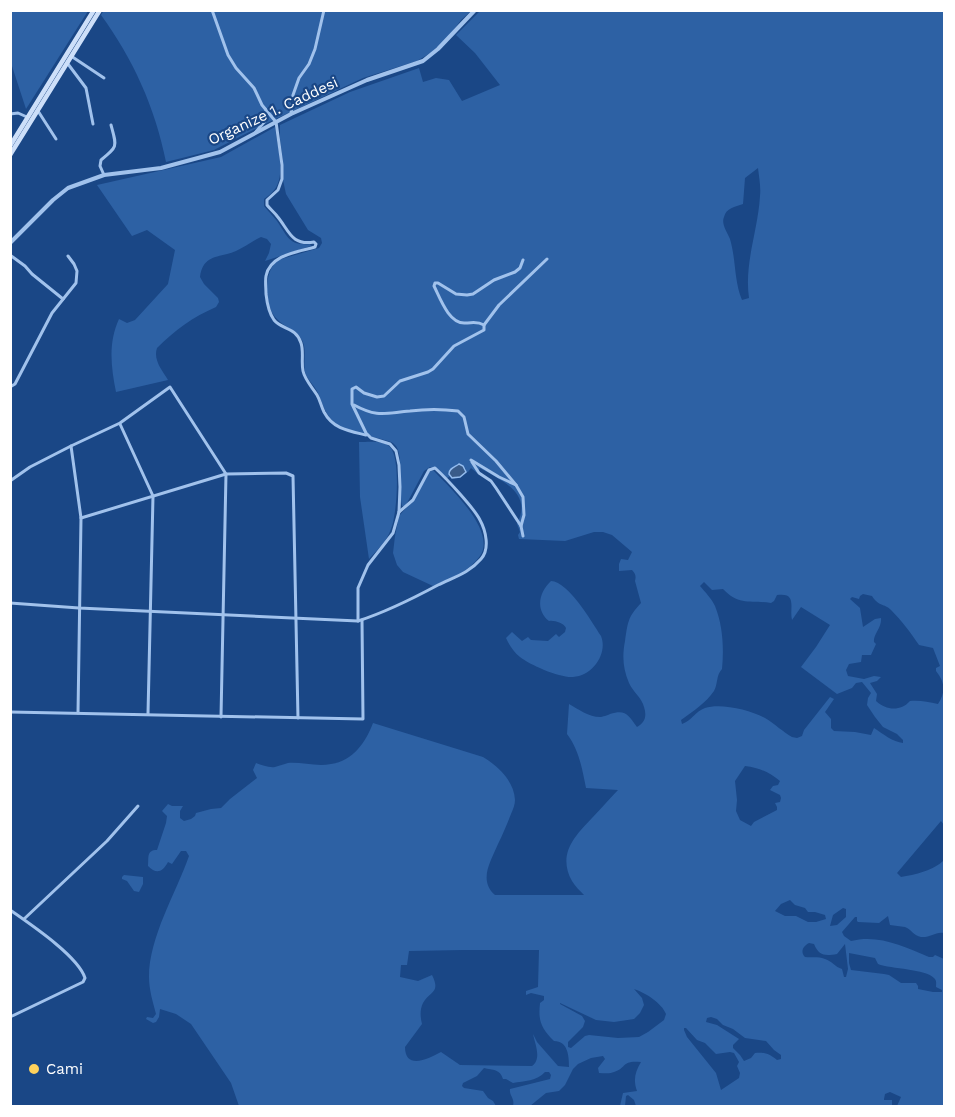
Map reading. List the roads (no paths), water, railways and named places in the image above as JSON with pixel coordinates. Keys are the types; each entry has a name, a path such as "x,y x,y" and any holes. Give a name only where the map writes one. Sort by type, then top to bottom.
{"main road":[{"path":"10,146 94,10"},
{"path":"10,155 100,10"}],"street":[{"path":"10,712 363,719 358,588 368,565 393,533 399,512 399,465 396,450 390,444 341,429 332,422 324,412 319,398 303,371 302,345 299,338 290,329 275,321 268,306 265,278 272,263 316,245 314,242 303,242 293,238 267,205 267,200 278,190 282,179 276,122 262,105 254,88 228,56 212,10"},
{"path":"291,114 293,95 299,78 309,64 315,49 324,10"},
{"name":"Organize 1. Caddesi","path":"10,243 68,188 104,175 161,168 220,152 291,114 367,80 423,61 438,49 475,10"},
{"path":"71,56 104,78"},
{"path":"67,63 86,88 93,124"},
{"path":"37,110 56,139"},
{"path":"254,134 265,121 266,110"},
{"path":"10,114 18,113 27,117"},
{"path":"104,175 100,166 101,160 112,152 116,143 111,125"},
{"path":"10,255 63,299"},
{"path":"10,387 15,384 52,313 77,279 75,266 69,256"},
{"path":"368,436 352,404 354,388 377,397 384,396 400,381 433,369 454,346 483,330 484,325 499,305 547,259"},
{"path":"484,325 477,321 462,323 456,321 442,305 435,284 438,283 456,294 473,294 494,280 515,272 520,268 523,260"},
{"path":"10,481 30,467 120,423 170,387 226,474 221,717"},
{"path":"352,404 372,413 458,411 464,417 468,434 496,461 523,497 524,515 521,526"},
{"path":"120,423 153,496 148,714"},
{"path":"71,446 81,518 78,713"},
{"path":"516,485 471,460 478,473 496,488 521,526 523,536"},
{"path":"10,603 360,621 376,616 460,576 485,554 486,541 480,519 435,468 429,470 413,500 399,512"},
{"path":"81,518 226,474 286,473 293,476 298,718"},
{"path":"24,919 107,841 138,806"},
{"path":"10,910 62,948 86,978 83,982 10,1017"}],"water":[{"path":"459,464 466,472 460,477 452,478 449,474 450,470"}],"place":[{"name":"Cami","path":"34,1069"}]}
